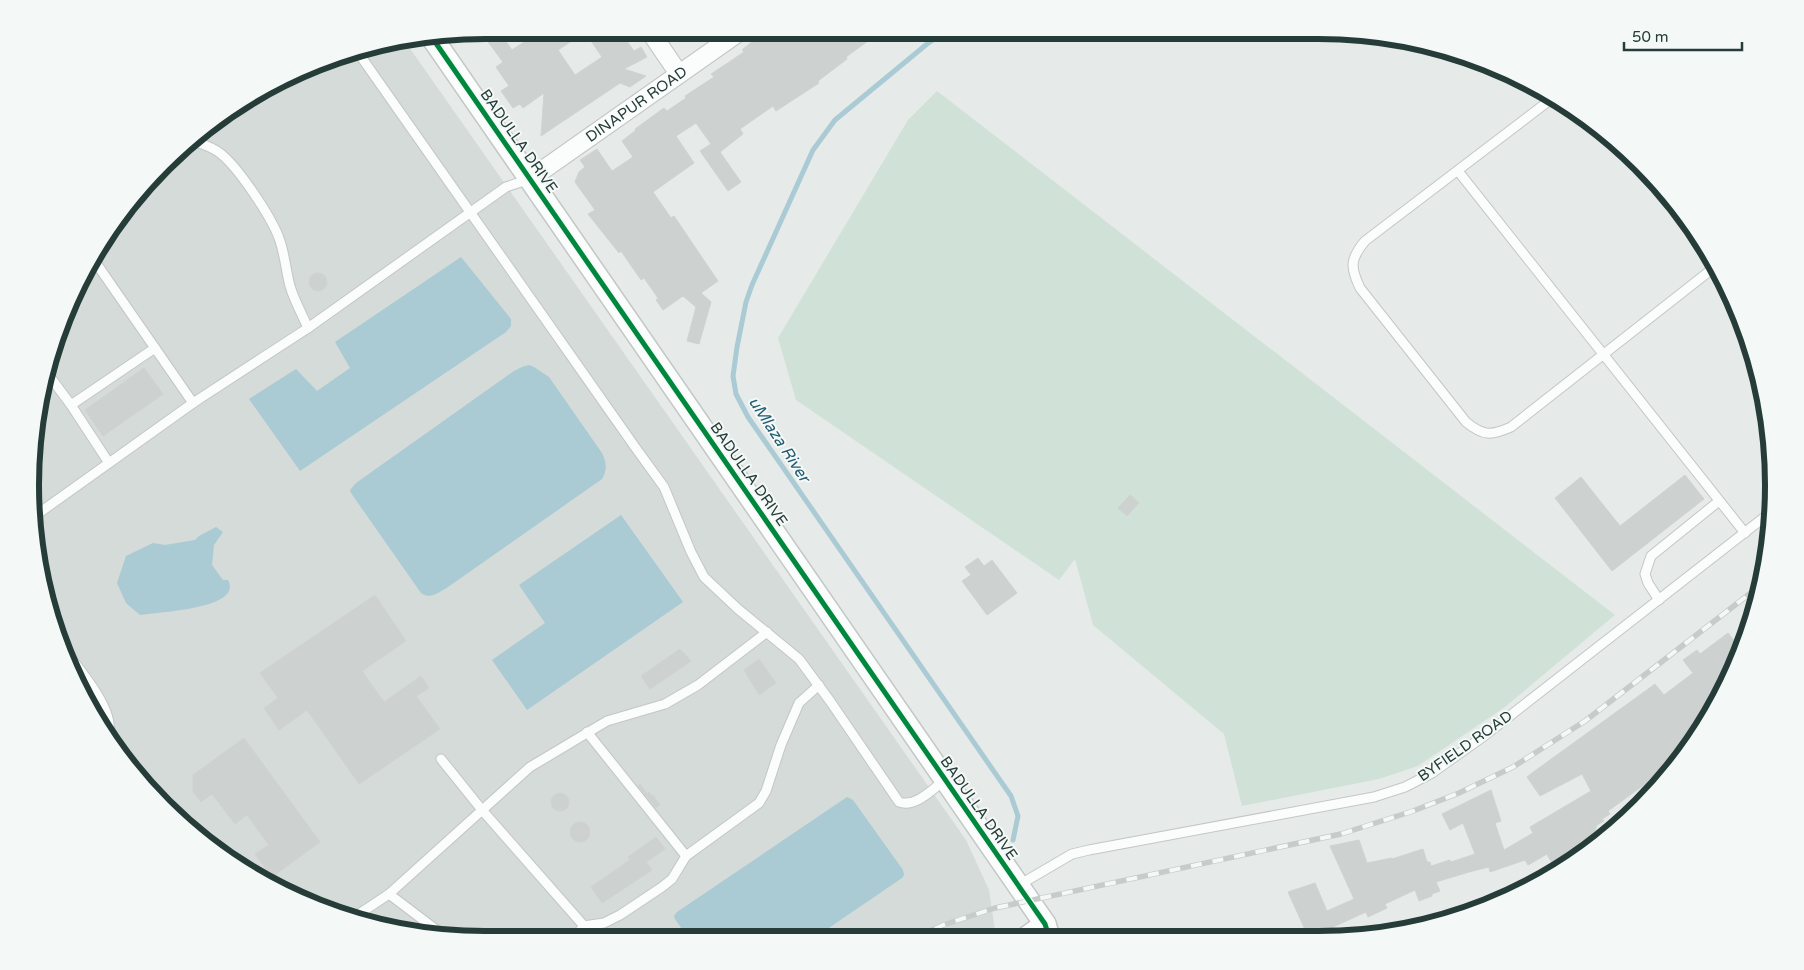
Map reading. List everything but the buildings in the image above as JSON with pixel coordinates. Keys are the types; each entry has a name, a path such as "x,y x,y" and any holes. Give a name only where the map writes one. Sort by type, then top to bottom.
{"street":[{"path":"655,39 679,74"},
{"name":"DINAPUR ROAD","path":"530,179 729,39"},
{"name":"BADULLA DRIVE","path":"435,42 1018,886 1047,931"}],"lane":[{"path":"361,57 664,487 691,552 704,576 738,610 799,659 899,802 910,804 917,801 945,780"},
{"path":"1547,102 1365,241 1356,252 1352,263 1353,274 1360,288 1466,422 1476,430 1488,434 1498,433 1511,427 1710,271"},
{"path":"199,143 217,151 230,163 267,213 280,240 287,264 290,285 308,328"},
{"path":"1458,171 1745,533"},
{"path":"40,512 193,403 308,328 506,187 530,179"},
{"path":"97,265 193,403"},
{"path":"71,405 155,348"},
{"path":"52,379 109,463"},
{"path":"1659,600 1648,583 1646,574 1651,556 1720,501"},
{"name":"BYFIELD ROAD","path":"1018,886 1072,854 1374,797 1405,787 1432,773 1484,736 1764,518"},
{"path":"360,913 389,894 530,767 606,721 664,704 698,685 767,632"},
{"path":"80,671 104,704 108,724"},
{"path":"579,931 584,926 604,923 620,915 662,887 672,879 686,856 759,803 766,791 781,745 798,703 819,685"},
{"path":"587,732 686,856"},
{"path":"441,759 482,810 584,926"},
{"path":"389,894 433,928"}],"shaded area":[{"path":"408,46 966,840 989,890 995,931 456,930 398,923 342,908 288,885 237,856 213,839 169,801 149,779 114,733 99,708 85,682 62,628 47,572 43,543 39,485 40,456 47,398 54,370 62,342 85,288 114,237 131,213 169,169 213,131 237,114 288,85 314,73 342,62"}],"green space":[{"path":"937,91 1615,615 1505,707 1418,766 1379,779 1242,806 1224,734 1093,625 1075,559 1059,580 796,400 778,338 908,120"}],"water":[{"path":"461,257 511,319 511,326 506,332 300,471 249,399 296,369 317,391 350,368 335,342"},
{"path":"529,365 549,377 602,453 606,466 604,475 602,479 448,587 428,596 424,595 350,490 356,483 514,371"},
{"path":"621,515 683,602 527,710 492,660 545,623 519,585"},
{"path":"216,527 223,532 214,545 212,565 223,580 228,580 230,590 223,597 212,603 196,607 140,615 126,603 117,583 126,556 153,543 165,545 195,540"},
{"path":"847,797 853,800 903,870 904,875 824,931 683,931 674,916 677,912"}],"waterway":[{"name":"uMlaza River","path":"934,39 835,120 813,150 752,285 746,302 733,376 736,394 748,417 1011,796 1018,816 1013,840"}],"railway":[{"path":"930,931 995,908 1341,834 1413,811 1459,793 1513,767 1585,721 1752,592"}],"cycle path":[{"path":"435,42 1045,924 1047,931"}]}
